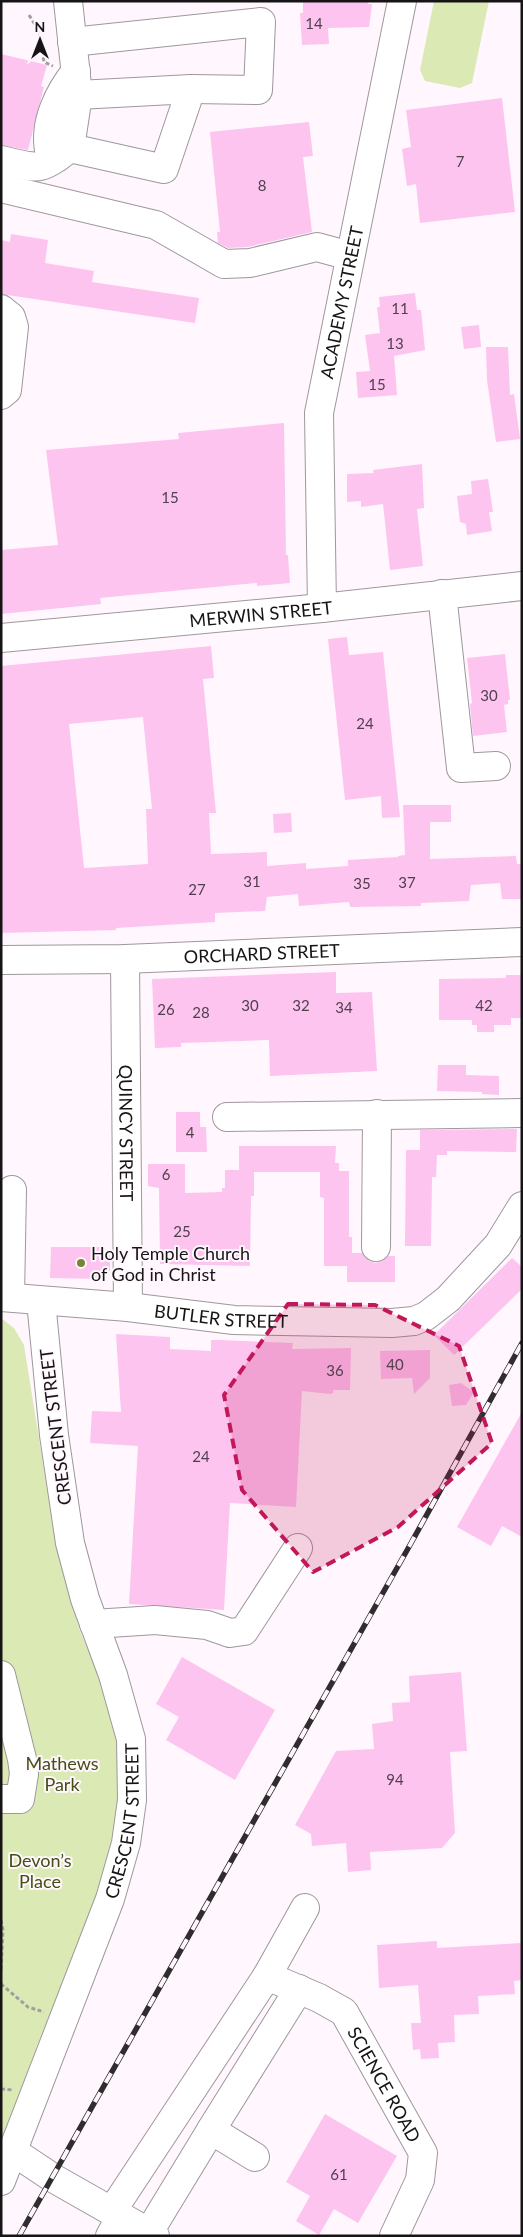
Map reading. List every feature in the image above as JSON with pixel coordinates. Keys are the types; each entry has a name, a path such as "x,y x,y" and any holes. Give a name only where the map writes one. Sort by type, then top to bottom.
{"street":[{"path":"68,1 72,42 68,80 62,88 52,117 47,140 49,150 164,169 192,89"},
{"name":"ACADEMY STREET","path":"322,608 319,412 402,1"},
{"path":"68,80 192,89 258,90 262,12 72,42"},
{"path":"1,160 38,168 64,152"},
{"path":"1,188 156,225 224,264 250,263 317,247 350,256"},
{"path":"1,395 6,390 14,327 6,313"},
{"name":"MERWIN STREET","path":"1,638 322,608 522,586"},
{"path":"442,594 461,768 496,766"},
{"name":"ORCHARD STREET","path":"1,960 125,959 522,942"},
{"name":"QUINCY STREET","path":"125,959 128,1307"},
{"path":"227,1117 522,1113"},
{"path":"376,1247 377,1114"},
{"path":"6,1297 12,1190"},
{"name":"BUTLER STREET","path":"6,1297 128,1307 234,1320 392,1324 414,1321 426,1316 437,1307 498,1245 522,1206"},
{"name":"CRESCENT STREET","path":"1,2182 110,1899 126,1843 132,1800 131,1739 113,1675 94,1624 70,1543 54,1435 41,1300"},
{"path":"94,1624 155,1620 207,1625 230,1633 244,1631 298,1548"},
{"path":"1,1675 24,1774 20,1799 1,1799"},
{"path":"114,2221 267,1976 305,1908"},
{"name":"SCIENCE ROAD","path":"267,1976 319,1998 344,2012 423,2153 420,2180 394,2236"},
{"path":"14,2152 114,2221 152,2234 211,2130 299,1989"},
{"path":"211,2130 255,2157"}],"path":[{"path":"29,15 39,31 44,62 54,66 68,80"},
{"path":"1,1920 3,1930 1,1972"},
{"path":"1,1984 28,2007 64,2020"}],"highlighted area":[{"path":"288,1304 375,1305 459,1346 492,1443 398,1527 313,1572 242,1490 224,1395"}],"green space":[{"path":"434,1 489,1 472,83 460,88 425,81 420,70"},
{"name":"Mathews Park","path":"1,1318 14,1328 24,1345 56,1544 80,1631 115,1719 122,1783 109,1862 83,1935 39,2041 1,2143"}],"building":[{"path":"303,1 368,1 368,4 372,4 369,27 328,28 329,44 302,45 300,13 303,13"},
{"path":"1,54 47,65 41,86 44,87 28,150 1,145"},
{"path":"502,98 515,212 420,223 416,184 407,186 402,149 411,147 406,110"},
{"path":"309,122 313,156 303,157 312,232 248,247 228,248 218,243 217,232 220,232 210,132"},
{"path":"11,234 48,240 45,263 94,271 92,282 199,298 195,323 1,294 1,240 10,242"},
{"path":"415,293 417,310 421,310 425,350 394,356 397,395 358,398 356,372 370,371 365,335 380,333 377,307 380,307 379,297"},
{"path":"479,325 481,347 464,349 461,327"},
{"path":"486,347 508,347 510,395 514,394 520,439 496,442 487,380"},
{"path":"284,423 286,555 288,555 290,583 257,586 257,583 100,598 101,604 1,614 1,550 58,545 46,450 179,439 178,433"},
{"path":"422,464 424,508 417,509 423,566 390,570 383,504 361,507 361,501 347,502 347,474 374,473 373,470"},
{"path":"488,479 493,512 489,512 492,531 467,535 466,524 460,522 457,496 472,494 471,481"},
{"path":"347,637 349,655 383,652 400,817 382,818 381,796 345,800 328,639"},
{"path":"211,646 214,678 203,679 216,813 209,813 211,854 267,852 267,866 306,863 306,869 348,866 348,860 398,857 405,855 403,805 451,805 451,822 430,822 430,859 516,856 517,864 522,864 522,899 502,899 500,883 471,885 469,901 421,903 421,906 350,907 349,902 299,906 298,894 267,897 265,911 215,913 215,922 116,928 116,930 1,933 1,666","holes":["143,717 152,809 146,809 148,864 84,868 69,724"]},
{"path":"505,654 510,700 508,700 508,704 504,705 507,732 473,736 470,704 472,703 467,658"},
{"path":"291,813 292,832 274,833 273,814"},
{"path":"336,972 336,993 372,992 377,1071 270,1076 269,1040 181,1043 181,1047 155,1048 152,979"},
{"path":"506,975 522,975 522,1018 511,1018 511,1025 494,1025 494,1032 477,1032 477,1025 472,1025 472,1020 439,1020 439,979 506,978"},
{"path":"438,1065 466,1065 466,1075 499,1076 499,1095 482,1094 482,1092 437,1091"},
{"path":"176,1112 200,1112 200,1127 206,1127 207,1152 176,1152"},
{"path":"517,1129 516,1152 447,1151 447,1155 437,1155 436,1177 432,1177 431,1246 405,1246 406,1150 420,1150 420,1130"},
{"path":"239,1146 336,1146 335,1163 339,1163 339,1171 349,1171 349,1237 352,1237 352,1253 362,1253 368,1260 375,1263 383,1261 388,1256 395,1256 395,1282 347,1282 347,1266 324,1266 324,1198 320,1197 320,1172 254,1172 254,1196 251,1196 250,1266 160,1264 159,1188 148,1186 148,1164 185,1164 185,1193 222,1192 222,1188 225,1188 225,1170 239,1170"},
{"name":"Holy Temple Church of God in Christ","path":"51,1247 104,1247 104,1255 110,1255 110,1271 104,1271 104,1279 50,1278"},
{"path":"512,1258 522,1267 522,1289 454,1355 434,1335"},
{"path":"116,1334 170,1337 170,1349 211,1351 211,1340 293,1343 292,1349 351,1348 350,1390 333,1390 333,1393 330,1394 302,1391 296,1507 230,1503 224,1610 129,1604 138,1446 90,1443 92,1411 121,1412"},
{"path":"430,1350 430,1378 414,1394 412,1378 381,1379 380,1351"},
{"path":"461,1383 474,1392 466,1405 452,1406 449,1385"},
{"path":"522,1412 522,1537 502,1526 491,1546 457,1527"},
{"path":"182,1657 275,1710 235,1780 166,1740 179,1717 156,1704"},
{"path":"461,1672 467,1751 450,1752 455,1833 442,1848 370,1852 371,1870 348,1872 346,1843 312,1846 311,1834 295,1825 336,1751 374,1749 372,1724 393,1721 392,1703 410,1702 409,1676"},
{"path":"437,1941 437,1948 522,1943 522,1980 514,1981 515,1994 478,1996 479,2014 454,2015 455,2042 438,2043 439,2058 421,2059 420,2049 413,2050 411,2023 421,2023 418,1985 379,1988 377,1945"},
{"path":"325,2114 397,2156 358,2223 334,2209 319,2235 296,2221 310,2196 286,2182"}],"railway":[{"path":"19,2236 410,1545 522,1343"}],"place":[{"name":"Holy Temple Church of God in Christ","path":"81,1263"}],"park label":[{"name":"Devon’s Place","path":"40,1870"}]}
